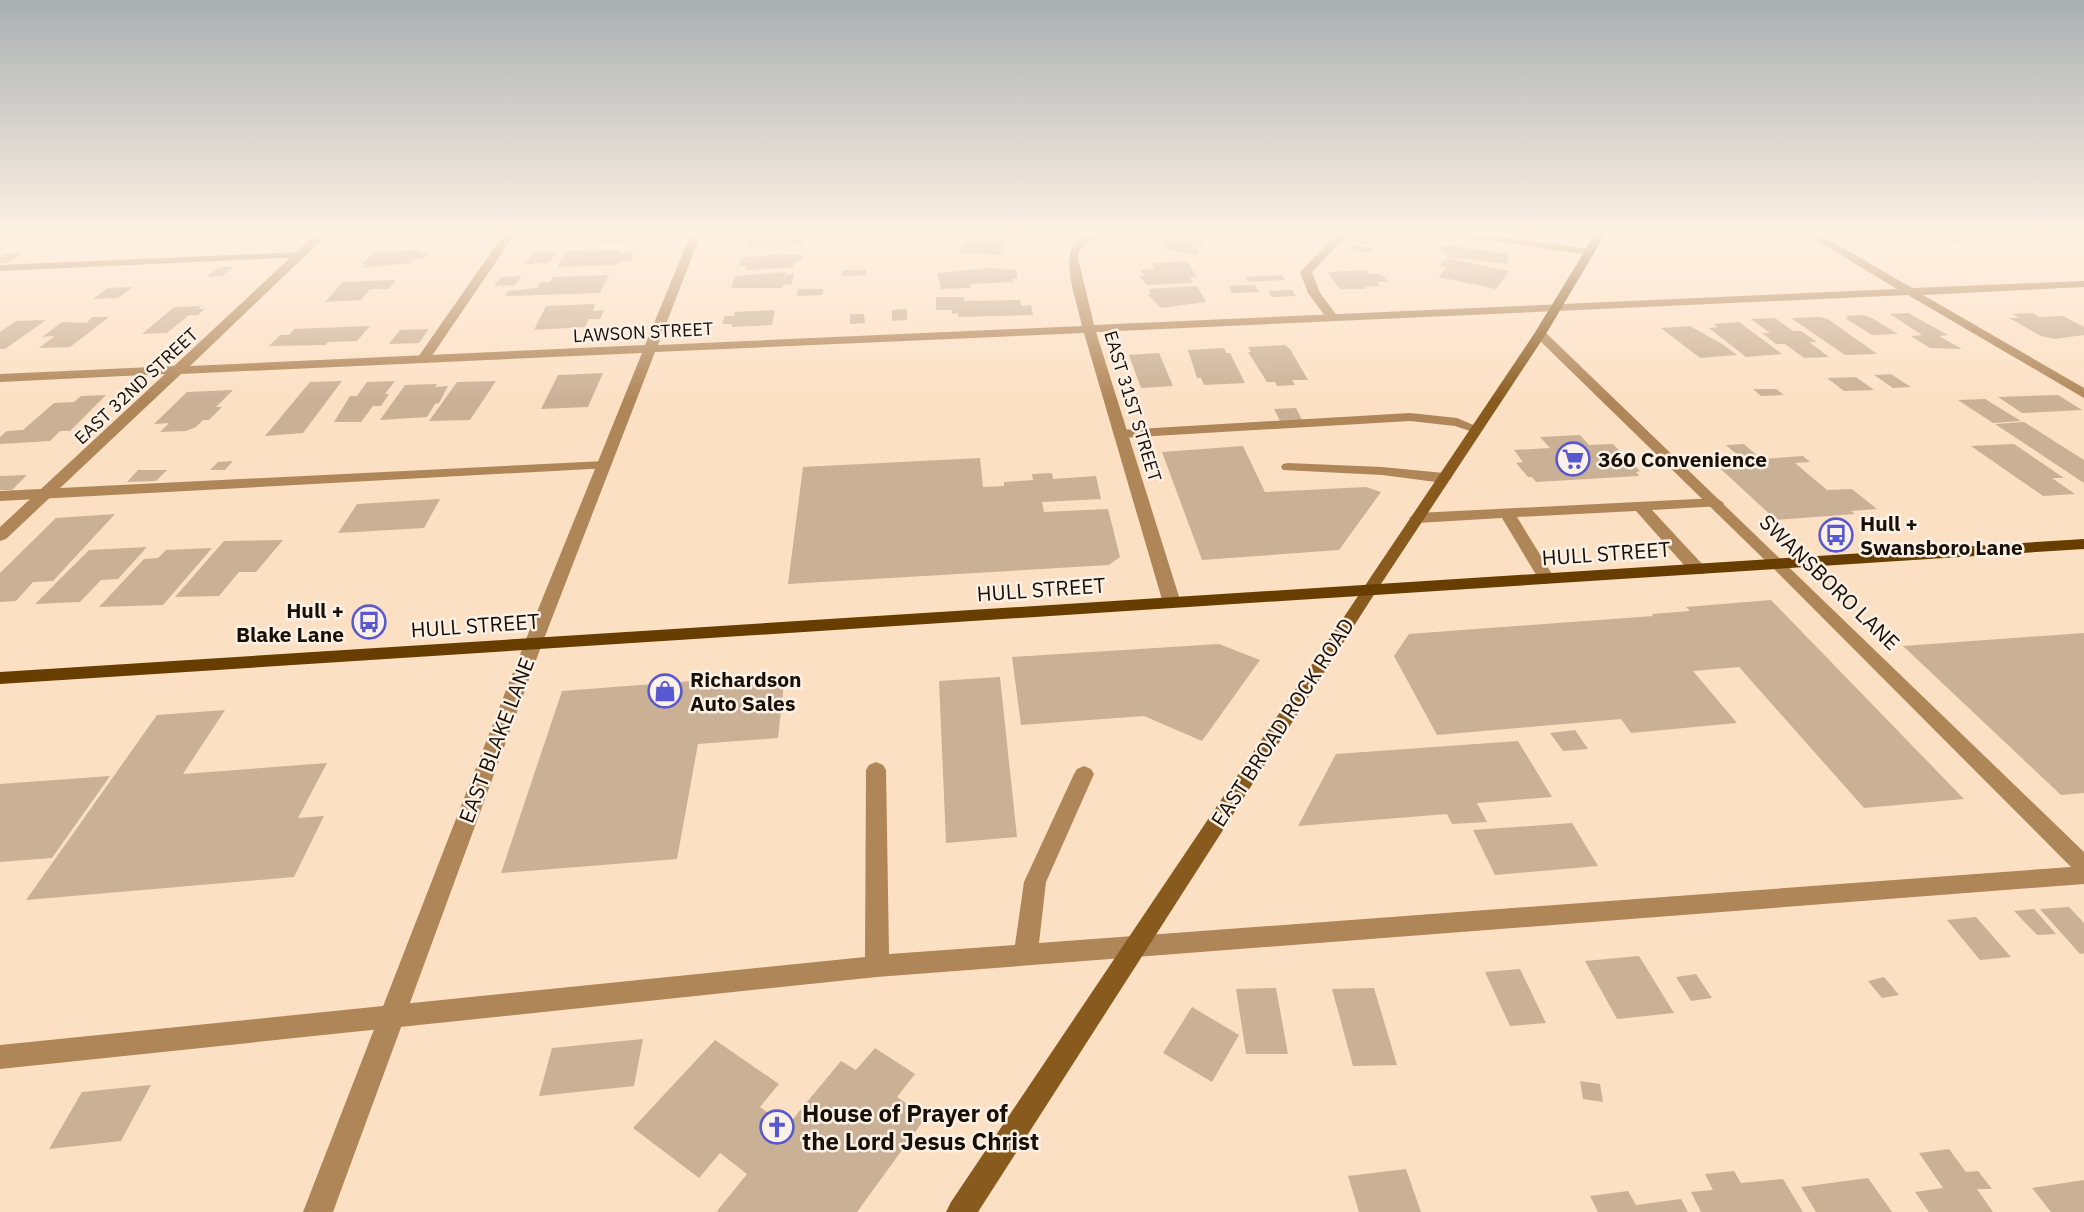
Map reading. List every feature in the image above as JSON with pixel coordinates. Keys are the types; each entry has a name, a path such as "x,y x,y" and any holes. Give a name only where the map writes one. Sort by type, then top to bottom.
{"main road":[{"name":"EAST BROAD ROCK ROAD","path":"961,1212 1569,288"},
{"name":"HULL STREET","path":"0,678 2084,544"}],"street":[{"name":"EAST 32ND STREET","path":"0,536 268,288"},
{"path":"422,359 473,288"},
{"name":"EAST BLAKE LANE","path":"318,1212 533,644 675,288"},
{"name":"EAST 31ST STREET","path":"1080,288 1089,328 1172,603"},
{"path":"1312,288 1332,317"},
{"path":"1903,288 2084,394"},
{"name":"LAWSON STREET","path":"0,378 2007,288"},
{"name":"SWANSBORO LANE","path":"1540,334 1780,565 2084,866"},
{"path":"1121,434 1410,417 1457,422 1476,429"},
{"path":"0,496 604,465"},
{"path":"1288,467 1382,471 1444,478"},
{"path":"1418,518 1716,503"},
{"path":"1640,506 1698,570"},
{"path":"1507,514 1547,579"},
{"path":"876,770 877,966"},
{"path":"1026,956 1035,882 1084,774"},
{"path":"0,1057 877,966 2084,875"}],"building":[{"path":"108,288 132,288 118,298 93,299"},
{"path":"338,288 390,288 370,289 361,300 325,302"},
{"path":"603,288 600,293 505,296 508,291"},
{"path":"1198,288 1206,302 1161,308 1147,294 1151,294 1148,289"},
{"path":"1230,288 1256,288 1259,292 1232,293"},
{"path":"1339,288 1366,289 1340,289"},
{"path":"798,289 824,289 822,295 797,296"},
{"path":"1292,290 1296,296 1272,297 1268,291"},
{"path":"936,297 964,297 964,301 1020,300 1021,306 1031,305 1033,315 958,317 958,313 952,314 952,310 936,310"},
{"path":"595,304 593,311 604,310 600,319 589,319 585,327 534,330 546,306"},
{"path":"201,306 198,309 205,309 198,315 189,315 167,333 142,334 174,307"},
{"path":"907,309 907,320 892,321 892,310"},
{"path":"775,310 772,325 732,327 732,324 722,324 725,316 734,316 735,312"},
{"path":"1908,313 1948,335 1939,336 1962,349 1930,348 1911,336 1922,335 1890,314"},
{"path":"2032,313 2039,317 2063,316 2084,327 2084,335 2054,339 2041,336 2009,318 2019,318 2013,314"},
{"path":"850,314 864,314 865,323 850,324"},
{"path":"1863,315 1898,334 1872,335 1845,318"},
{"path":"92,317 109,317 70,347 39,348 55,336 42,337 62,322 86,323"},
{"path":"1775,318 1793,331 1801,331 1817,342 1809,342 1829,357 1804,358 1785,344 1776,344 1762,333 1770,333 1751,319"},
{"path":"1791,318 1828,319 1877,354 1845,355"},
{"path":"46,320 5,349 0,349 0,332 16,321"},
{"path":"1739,322 1782,354 1746,357 1709,328 1718,327 1713,324"},
{"path":"370,326 357,341 328,342 325,345 269,346 280,335 289,335 294,329"},
{"path":"1690,326 1737,355 1700,358 1661,328"},
{"path":"429,329 419,343 389,344 400,330"},
{"path":"1285,345 1308,380 1292,380 1295,385 1277,386 1275,382 1267,382 1248,352 1251,352 1248,347"},
{"path":"1224,348 1226,353 1230,353 1245,383 1204,385 1201,378 1197,378 1188,350"},
{"path":"1159,353 1173,386 1141,388 1129,355"},
{"path":"603,373 588,407 541,409 558,375"},
{"path":"1891,374 1911,387 1893,388 1874,375"},
{"path":"1856,377 1874,390 1844,391 1827,378"},
{"path":"342,381 303,433 265,436 310,382"},
{"path":"395,381 385,394 389,394 381,406 373,406 361,422 334,422 350,396 357,396 367,382"},
{"path":"496,381 470,420 429,421 457,382"},
{"path":"437,384 435,387 448,386 427,417 380,420 405,385"},
{"path":"1753,389 1776,389 1784,395 1761,396"},
{"path":"233,390 216,407 222,407 209,420 203,420 196,427 186,431 160,432 169,423 154,424 187,392"},
{"path":"106,395 70,431 60,431 50,441 0,444 0,437 7,431 23,430 54,403 74,402 81,396"},
{"path":"2058,395 2082,410 2022,413 1998,397"},
{"path":"1985,399 2021,421 1993,423 1958,400"},
{"path":"1296,408 1303,422 1281,423 1274,409"},
{"path":"2024,422 2084,460 2084,483 1995,424"},
{"path":"1580,435 1589,445 1613,444 1640,471 1636,472 1639,476 1536,482 1516,463 1523,462 1514,450 1550,448 1540,437"},
{"path":"1744,444 1761,459 1803,456 1810,462 1795,463 1827,490 1852,489 1877,509 1851,511 1855,514 1776,520 1711,460 1741,458 1726,445"},
{"path":"2014,444 2064,478 2052,478 2075,494 2043,496 1971,446"},
{"path":"1243,446 1265,492 1366,487 1381,492 1339,550 1202,560 1162,452"},
{"path":"980,458 983,487 1033,480 1032,474 1052,473 1053,479 1096,476 1101,499 1042,502 1044,512 1108,509 1120,557 1109,565 788,584 803,467"},
{"path":"233,461 225,470 210,470 218,462"},
{"path":"138,470 167,470 156,481 127,482"},
{"path":"27,475 12,490 0,490 0,476"},
{"path":"440,499 424,528 338,533 357,504"},
{"path":"115,514 53,581 33,582 16,601 0,602 0,573 56,518"},
{"path":"283,540 256,572 239,572 219,596 175,597 224,541"},
{"path":"147,547 118,579 101,580 80,602 35,604 89,550"},
{"path":"212,548 163,605 99,607 144,559 158,558 166,550"},
{"path":"1771,600 1964,799 1864,808 1739,667 1693,671 1737,723 1631,733 1621,719 1437,735 1394,656 1409,634 1653,616 1652,614 1690,611 1686,607"},
{"path":"2084,633 2084,793 2061,795 1903,646"},
{"path":"1219,644 1260,660 1202,741 1144,716 1021,725 1012,657"},
{"path":"785,674 778,738 698,744 677,859 501,873 562,691"},
{"path":"1000,677 1017,837 946,843 939,681"},
{"path":"225,710 183,774 327,763 298,818 324,816 294,877 26,900 157,715"},
{"path":"1575,730 1588,749 1563,751 1550,733"},
{"path":"1518,741 1552,797 1477,803 1487,822 1452,824 1447,814 1298,826 1336,754"},
{"path":"110,776 52,858 0,862 0,784"},
{"path":"1572,823 1598,866 1495,875 1473,830"},
{"path":"2069,907 2084,923 2084,953 2080,954 2040,909"},
{"path":"2034,909 2056,934 2037,935 2014,911"},
{"path":"1976,917 2011,957 1980,960 1947,920"},
{"path":"1639,956 1674,1013 1617,1019 1585,961"},
{"path":"1520,969 1546,1023 1510,1026 1485,972"},
{"path":"1696,974 1712,998 1691,1001 1676,977"},
{"path":"1884,977 1899,995 1882,998 1868,981"},
{"path":"1276,988 1288,1054 1246,1054 1236,989"},
{"path":"1374,988 1397,1065 1353,1066 1332,989"},
{"path":"1192,1007 1239,1035 1212,1082 1163,1053"},
{"path":"643,1039 634,1086 539,1096 552,1048"},
{"name":"House of Prayer of the Lord Jesus Christ","path":"715,1040 779,1084 760,1107 787,1126 841,1061 856,1070 875,1048 915,1074 897,1097 926,1117 857,1212 719,1212 717,1211 747,1174 720,1153 699,1178 633,1128"},
{"path":"1580,1081 1600,1084 1603,1102 1583,1099"},
{"path":"151,1085 121,1141 49,1149 82,1092"},
{"path":"1949,1149 1966,1172 1978,1171 1992,1189 1977,1189 1993,1212 1929,1212 1915,1192 1943,1188 1919,1153"},
{"path":"1406,1169 1421,1212 1359,1212 1348,1176"},
{"path":"1734,1171 1741,1183 1783,1179 1803,1212 1701,1212 1691,1192 1713,1190 1705,1174"},
{"path":"1868,1178 1892,1212 1816,1212 1801,1187"},
{"path":"2084,1180 2084,1212 2051,1212 2032,1188"},
{"path":"1628,1191 1636,1205 1681,1199 1688,1212 1598,1212 1590,1196"}],"place":[{"name":"360 Convenience","path":"1573,459"},
{"name":"Hull + Swansboro Lane","path":"1836,535"},
{"name":"Hull + Blake Lane","path":"369,622"},
{"name":"Richardson Auto Sales","path":"665,691"},
{"name":"House of Prayer of the Lord Jesus Christ","path":"777,1127"}]}
